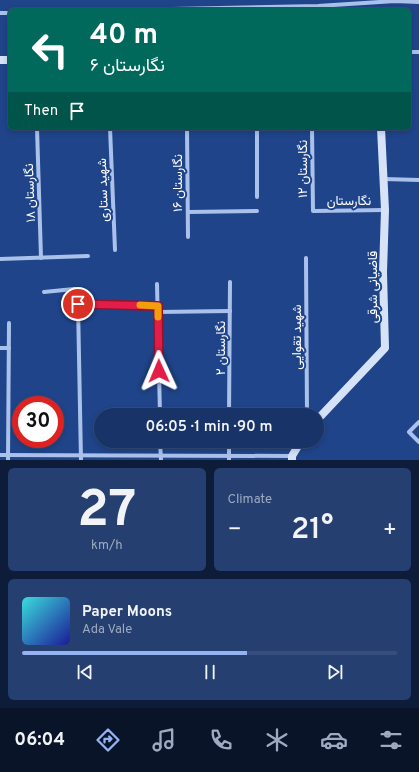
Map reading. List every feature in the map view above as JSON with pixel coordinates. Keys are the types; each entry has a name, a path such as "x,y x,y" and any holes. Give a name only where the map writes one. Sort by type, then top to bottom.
{"street":[{"path":"231,8 419,2"},
{"name":"نگارستان ۱۸","path":"37,130 41,258"},
{"name":"شهید ستاری","path":"110,130 115,250"},
{"name":"نگارستان ۱۶","path":"187,130 188,237"},
{"path":"257,130 257,197"},
{"name":"نگارستان ۱۲","path":"312,130 313,211"},
{"name":"قاضیانی شرقی","path":"324,413 385,348 383,272 385,210 381,130"},
{"path":"384,179 419,180"},
{"name":"نگارستان","path":"313,211 385,210"},
{"path":"188,212 257,211"},
{"path":"0,259 88,256"},
{"name":"شهید تقوایی","path":"306,258 307,408"},
{"name":"نگارستان ۲","path":"229,408 230,282"},
{"path":"157,284 160,408"},
{"path":"44,292 74,289 78,304 81,458"},
{"path":"78,304 158,306"},
{"path":"158,312 230,311"},
{"path":"8,460 9,323"},
{"path":"0,348 9,348"},
{"path":"419,422 409,432 419,442"},
{"path":"0,455 81,458 292,458 297,448"}],"slow traffic":[{"path":"140,305 158,306 158,317"}],"route":[{"path":"78,304 158,306 159,371"}]}
